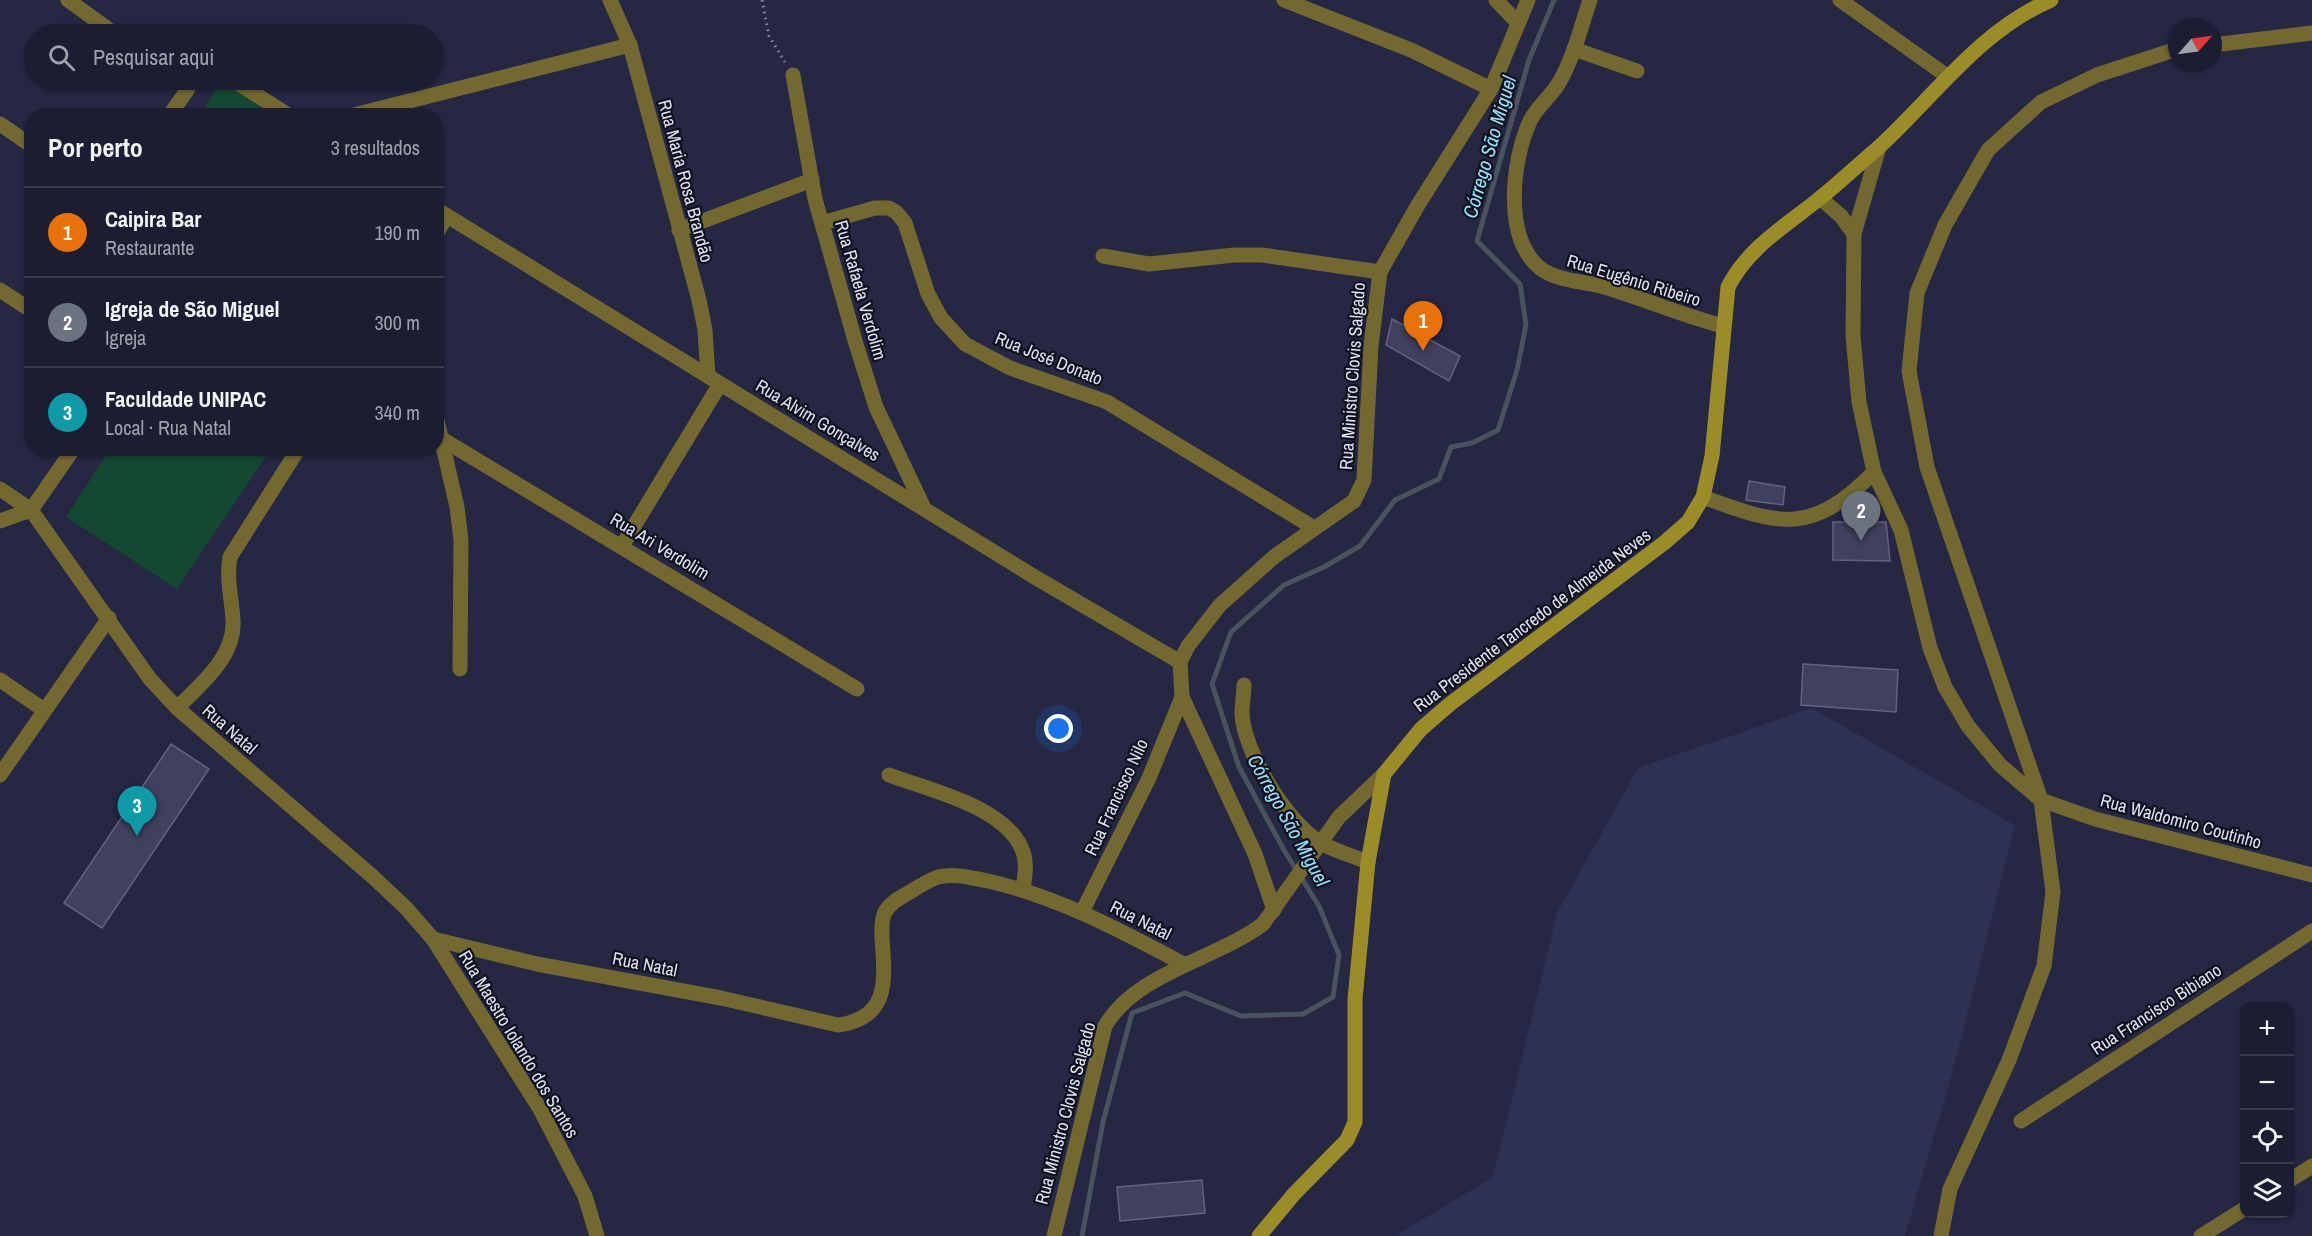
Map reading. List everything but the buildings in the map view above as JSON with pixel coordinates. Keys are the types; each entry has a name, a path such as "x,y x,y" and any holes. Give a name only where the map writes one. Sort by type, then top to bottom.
{"main road":[{"name":"Rua Presidente Tancredo de Almeida Neves","path":"1259,1236 1294,1194 1347,1140 1355,1122 1355,999 1368,862 1384,774 1422,729 1664,543 1688,522 1703,497 1712,456 1728,287 1737,267 1757,247 1820,198 1879,147 1947,76 2001,29 2050,0"}],"street":[{"path":"68,0 101,24"},
{"name":"Rua Maria Rosa Brandão","path":"610,0 630,45 699,300 714,380"},
{"path":"1284,0 1411,50 1491,89"},
{"path":"1496,0 1517,22"},
{"name":"Rua Ministro Clovis Salgado","path":"1180,662 1188,646 1220,605 1275,556 1354,501 1364,480 1371,346 1380,272 1418,204 1491,89 1528,0"},
{"name":"Rua Eugênio Ribeiro","path":"1590,0 1574,49 1559,84 1530,121 1516,166 1517,232 1529,256 1554,276 1600,286 1723,326"},
{"path":"1840,0 1947,76"},
{"path":"2222,44 2312,33"},
{"path":"382,108 630,45"},
{"path":"1574,49 1637,71"},
{"path":"1941,1236 1950,1190 2009,1060 2044,966 2053,892 2042,800 1927,467 1910,371 1917,293 1945,225 1988,150 2041,102 2097,75 2168,52"},
{"name":"Rua Rafaela Verdolim","path":"793,75 822,223 876,407 923,506"},
{"path":"173,108 183,90"},
{"path":"248,90 277,108"},
{"path":"0,124 24,140"},
{"path":"1879,147 1854,234 1853,336 1859,402 1875,472 1901,530 1930,648 1945,687 1968,726 2000,765 2042,800"},
{"path":"679,230 812,180"},
{"path":"1820,198 1841,216 1854,234"},
{"name":"Rua José Donato","path":"822,223 875,208 889,208 897,212 905,223 928,294 941,318 965,345 1010,368 1107,402 1314,528"},
{"name":"Rua Alvim Gonçalves","path":"444,213 923,506 1033,576 1180,662"},
{"path":"1103,256 1149,264 1234,255 1262,255 1380,272"},
{"path":"0,290 24,306"},
{"path":"622,546 714,380"},
{"name":"Rua Ari Verdolim","path":"444,440 857,689"},
{"path":"444,448 458,507 461,540 460,669"},
{"path":"0,521 32,510 69,456"},
{"path":"177,708 217,667 231,638 233,621 227,575 230,556 294,456"},
{"path":"1703,497 1751,515 1782,519 1815,516 1853,493 1875,472"},
{"path":"0,489 32,510"},
{"name":"Rua Natal","path":"32,510 150,679 177,708 372,876 406,908 433,939 537,964 721,999 838,1025 855,1023 871,1013 881,998 884,983 882,927 884,913 894,902 938,878 960,875 1023,889 1082,912 1184,964"},
{"path":"0,776 109,618"},
{"path":"1180,662 1182,697 1278,903"},
{"path":"0,680 44,710"},
{"path":"1244,685 1242,714 1249,745 1259,769 1280,801 1318,847 1368,862"},
{"name":"Rua Francisco Nilo","path":"1082,912 1149,778 1182,697"},
{"name":"Rua Presidente Tancredo de Almeida Neves","path":"1278,903 1347,809 1384,774"},
{"path":"889,775 970,805 998,820 1013,833 1022,849 1026,867 1023,889"},
{"name":"Rua Waldomiro Coutinho","path":"2042,800 2095,819 2312,876"},
{"name":"Rua Ministro Clovis Salgado","path":"1054,1236 1105,1026 1122,1003 1184,964 1248,935 1263,924 1278,903"},
{"name":"Rua Francisco Bibiano","path":"2021,1121 2312,931"},
{"name":"Rua Maestro Iolando dos Santos","path":"433,939 540,1109 585,1196 597,1236"},
{"path":"2294,1177 2312,1166"},
{"path":"2201,1236 2240,1212"}],"path":[{"path":"762,0 769,36 793,75"}],"shaded area":[{"path":"1812,708 2015,825 1952,1074 1905,1236 1395,1236 1493,1177 1557,913 1638,768"}],"green space":[{"path":"216,90 241,90 267,108 204,108"},
{"path":"105,456 266,456 177,589 66,517"}],"waterway":[{"name":"Córrego São Miguel","path":"1082,1236 1103,1122 1132,1013 1185,993 1241,1016 1303,1014 1333,997 1339,955 1319,906 1285,852 1239,767 1212,684 1231,632 1284,585 1324,567 1360,546 1395,500 1439,479 1451,447 1472,443 1498,430 1517,370 1526,325 1520,284 1477,241 1529,60 1554,0"}],"place":[{"name":"Caipira Bar","path":"1423,351"},
{"name":"Igreja de São Miguel","path":"1861,541"},
{"name":"Faculdade UNIPAC","path":"137,836"}]}
